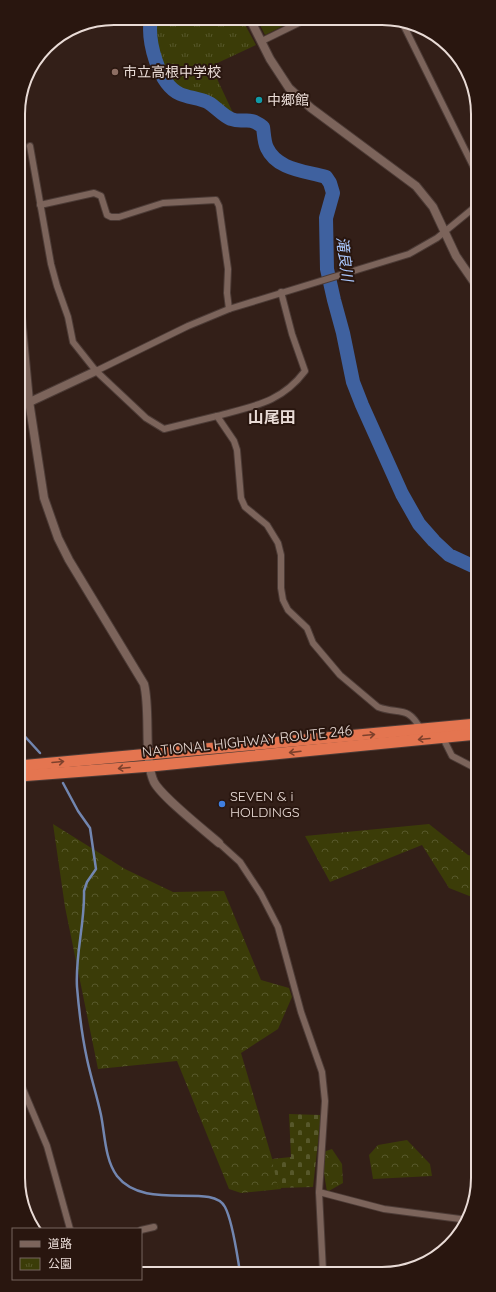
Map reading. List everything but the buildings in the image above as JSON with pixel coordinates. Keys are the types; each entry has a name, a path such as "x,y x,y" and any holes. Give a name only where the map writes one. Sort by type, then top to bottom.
{"highway":[{"name":"NATIONAL HIGHWAY ROUTE 246","path":"25,765 471,725"},
{"name":"NATIONAL HIGHWAY ROUTE 246","path":"25,776 151,766 471,735"}],"street":[{"path":"253,25 289,88 311,108 416,186 433,208 445,230 456,256 471,278"},
{"path":"262,42 295,25"},
{"path":"405,28 471,162"},
{"path":"30,146 51,264 68,317 73,342 96,371 146,418 164,429 271,401 297,381 305,371 292,334 281,292"},
{"path":"40,205 94,193 101,196 106,214 111,217 119,217 164,203 216,200 219,206 228,269 228,309"},
{"path":"25,403 188,326 228,309 408,254 432,241 471,210"},
{"path":"25,359 29,401 36,433 41,486 58,538 69,560 144,684 147,696 149,755 154,781 162,792 240,862 261,894 278,927 301,1012 322,1072 325,1101 319,1192 323,1267"},
{"path":"217,416 234,441 237,450 241,498 245,506 267,525 278,544 281,555 281,588 283,600 288,610 307,628 312,643 340,675 378,707 385,710 400,710 408,713 421,730"},
{"path":"443,738 452,756 471,766"},
{"path":"25,1094 47,1146 70,1228"},
{"path":"319,1192 384,1209 461,1219"},
{"path":"142,1230 154,1227"}],"green space":[{"path":"154,25 245,25 256,45 211,66 234,115 204,96 182,89 169,79 159,54"},
{"path":"260,25 285,25 265,35"},
{"path":"53,824 125,869 173,892 224,891 261,980 289,988 292,997 278,1029 241,1053 281,1189 241,1193 229,1189 177,1061 98,1069 65,907"},
{"path":"429,824 468,855 471,856 471,897 449,888 422,845 330,882 305,836"},
{"path":"289,1114 321,1115 313,1187 278,1188 272,1159 291,1157"},
{"path":"407,1140 430,1164 432,1176 373,1179 369,1155 378,1145"},
{"path":"332,1149 342,1164 343,1183 327,1192 323,1167 323,1152"}],"waterway":[{"name":"滝良川","path":"150,25 151,38 156,60 160,71 172,89 180,94 209,103 231,119 253,121 258,123 263,127 267,148 278,161 301,171 326,177 330,183 333,193 326,218 327,269 343,333 353,382 402,494 419,524 449,555 471,565"},
{"path":"25,737 40,753"},
{"path":"63,783 78,811 90,828 96,869 87,882 84,891 83,915 77,963 77,987 85,1050 101,1115 110,1163 117,1176 129,1187 144,1193 207,1197 218,1200 225,1207 228,1213 239,1267"}],"place":[{"name":"市立高根中学校","path":"115,72"},
{"name":"中郷館","path":"259,100"},
{"name":"SEVEN & i HOLDINGS","path":"222,804"}],"district":[{"name":"山尾田","path":"272,417"}]}
